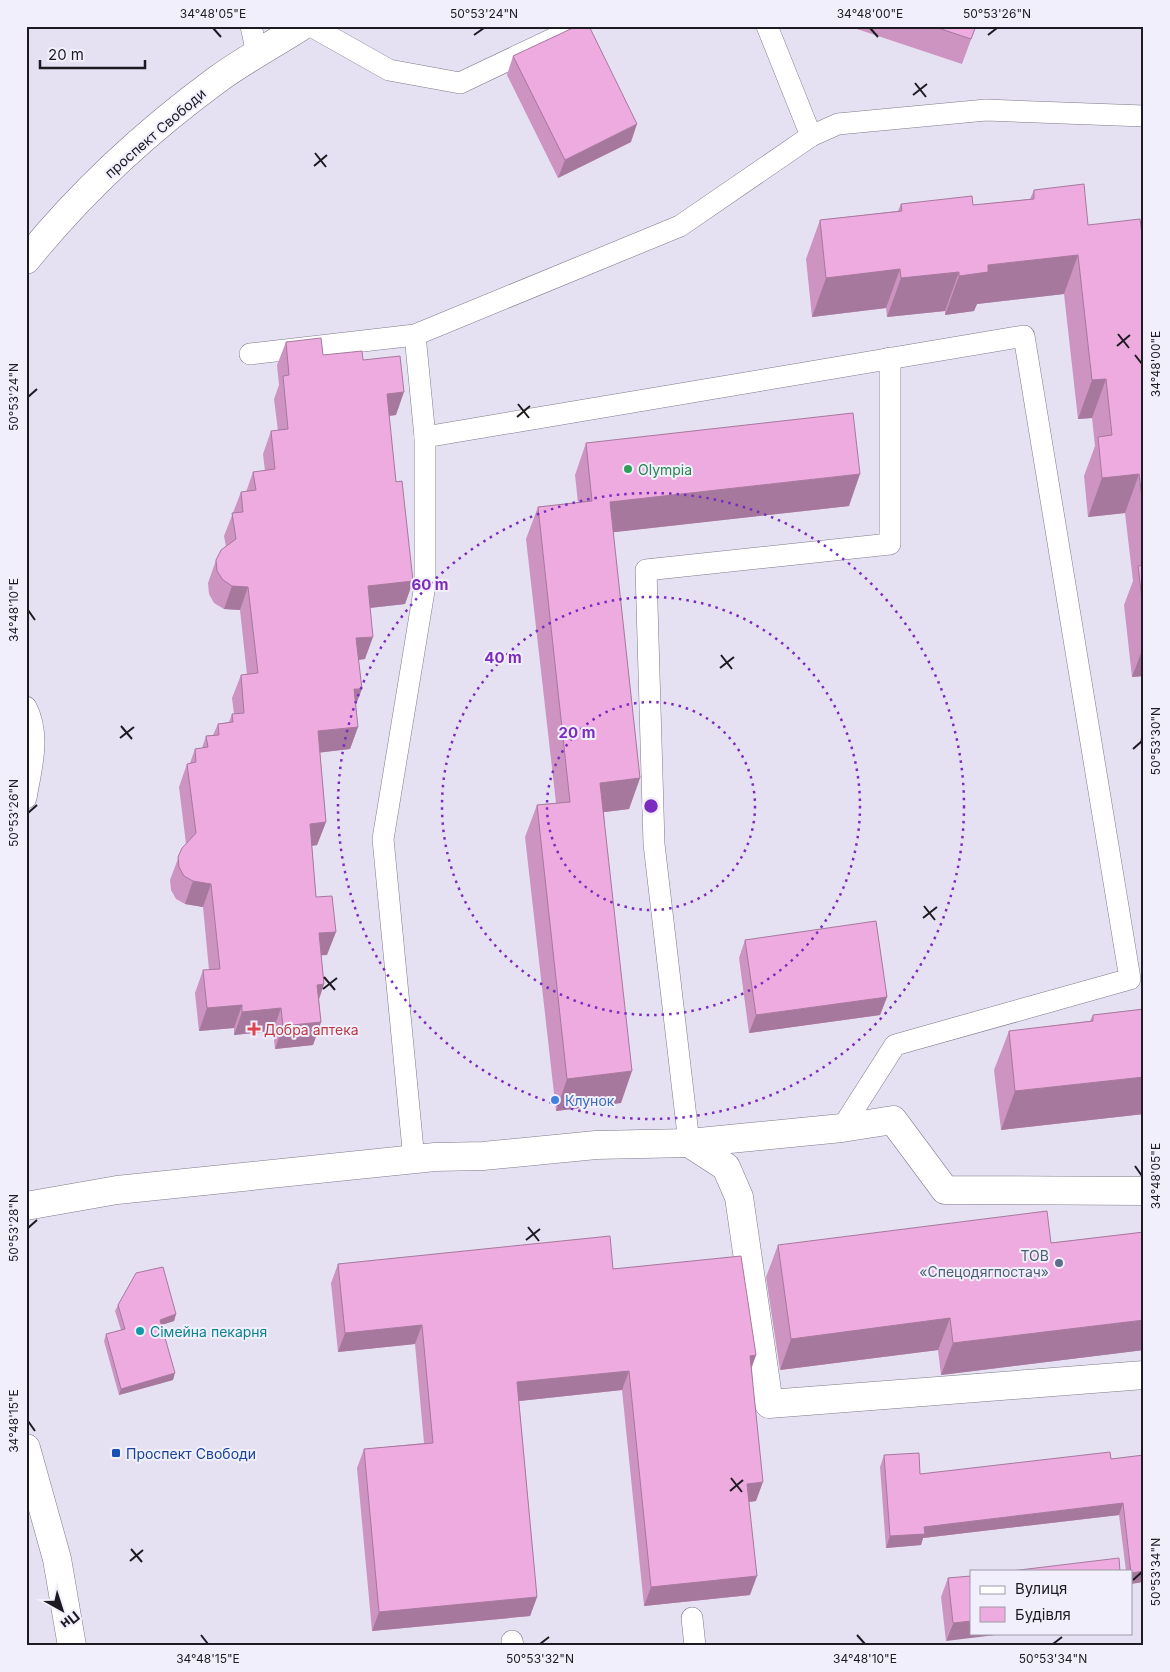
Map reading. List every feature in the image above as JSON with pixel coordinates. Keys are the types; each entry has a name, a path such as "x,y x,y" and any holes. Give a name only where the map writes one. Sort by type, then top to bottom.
{"street":[{"name":"проспект Свободи","path":"26,260 58,221 144,139 218,79 302,26"},
{"path":"26,1206 117,1190 414,1160 483,1156 596,1145 689,1144 842,1128 893,1120 945,1190 1144,1191"},
{"path":"689,1144 726,1168 739,1197 770,1404 1144,1375"},
{"path":"26,1448 57,1559 72,1646"}],"lane":[{"path":"251,26 258,54"},
{"path":"311,26 389,70 460,83 580,26"},
{"path":"767,26 811,136"},
{"path":"250,354 415,335 680,226 811,136 838,124 986,110 1144,116"},
{"path":"414,1160 383,839 425,585 425,437 415,335"},
{"path":"425,437 1024,336 1130,979 895,1045 842,1128"},
{"path":"689,1144 654,844 646,570 890,544 890,358"},
{"path":"26,707 30,715 35,751 26,798"},
{"path":"692,1618 695,1646"}],"building":[{"path":"577,26 589,26 637,124 565,160 513,56"},
{"path":"932,26 976,26 971,39"},
{"path":"1084,184 1088,225 1140,219 1144,249 1144,514 1139,474 1102,478 1098,437 1112,435 1106,379 1092,380 1078,255 988,265 988,272 959,276 959,272 901,278 900,269 826,278 820,220 902,211 901,204 972,196 973,205 1034,199 1034,190"},
{"path":"321,338 323,355 362,351 363,360 400,356 404,392 387,394 396,482 402,481 413,581 368,586 373,637 356,638 362,689 354,689 358,727 318,731 326,822 310,824 316,897 332,896 336,932 319,933 324,984 317,985 321,1022 283,1026 281,1008 242,1012 242,1005 207,1008 203,970 220,969 211,884 193,881 184,876 179,867 178,857 182,848 196,833 187,764 196,762 195,749 208,747 206,736 219,735 218,724 233,722 232,714 244,713 241,675 258,673 248,587 232,586 223,580 217,571 216,560 221,550 236,539 232,513 243,512 241,492 256,490 253,472 275,469 271,431 288,429 283,376 289,375 286,342"},
{"path":"853,413 860,474 610,502 640,778 600,783 632,1071 567,1079 537,805 570,802 538,507 592,501 586,443"},
{"path":"1144,565 1144,616 1138,566"},
{"path":"876,921 887,997 756,1015 745,940"},
{"path":"1144,1009 1144,1077 1015,1091 1009,1031 1093,1021 1093,1015"},
{"path":"1047,1211 1051,1243 1144,1232 1144,1320 953,1343 950,1318 791,1339 778,1245"},
{"path":"610,1236 613,1269 741,1256 756,1355 750,1356 763,1482 747,1484 757,1576 651,1587 629,1371 517,1382 537,1597 379,1612 364,1449 433,1443 422,1325 345,1333 338,1264"},
{"name":"Сімейна пекарня","path":"163,1267 176,1314 160,1320 175,1373 121,1389 106,1334 125,1329 118,1305 136,1273"},
{"path":"1110,1452 1111,1459 1144,1455 1144,1571 1132,1573 1131,1570 1123,1503 924,1527 925,1534 890,1536 884,1455 919,1453 920,1474"},
{"path":"1119,1558 1120,1570 1019,1570"},
{"path":"970,1576 970,1621 953,1623 948,1578"}],"place":[{"name":"Olympia","path":"628,469"},
{"name":"Добра аптека","path":"254,1029"},
{"name":"Клунок","path":"555,1100"},
{"name":"ТОВ «Спецодягпостач»","path":"1059,1263"},
{"name":"Сімейна пекарня","path":"140,1331"},
{"name":"Проспект Свободи","path":"116,1453"}]}
